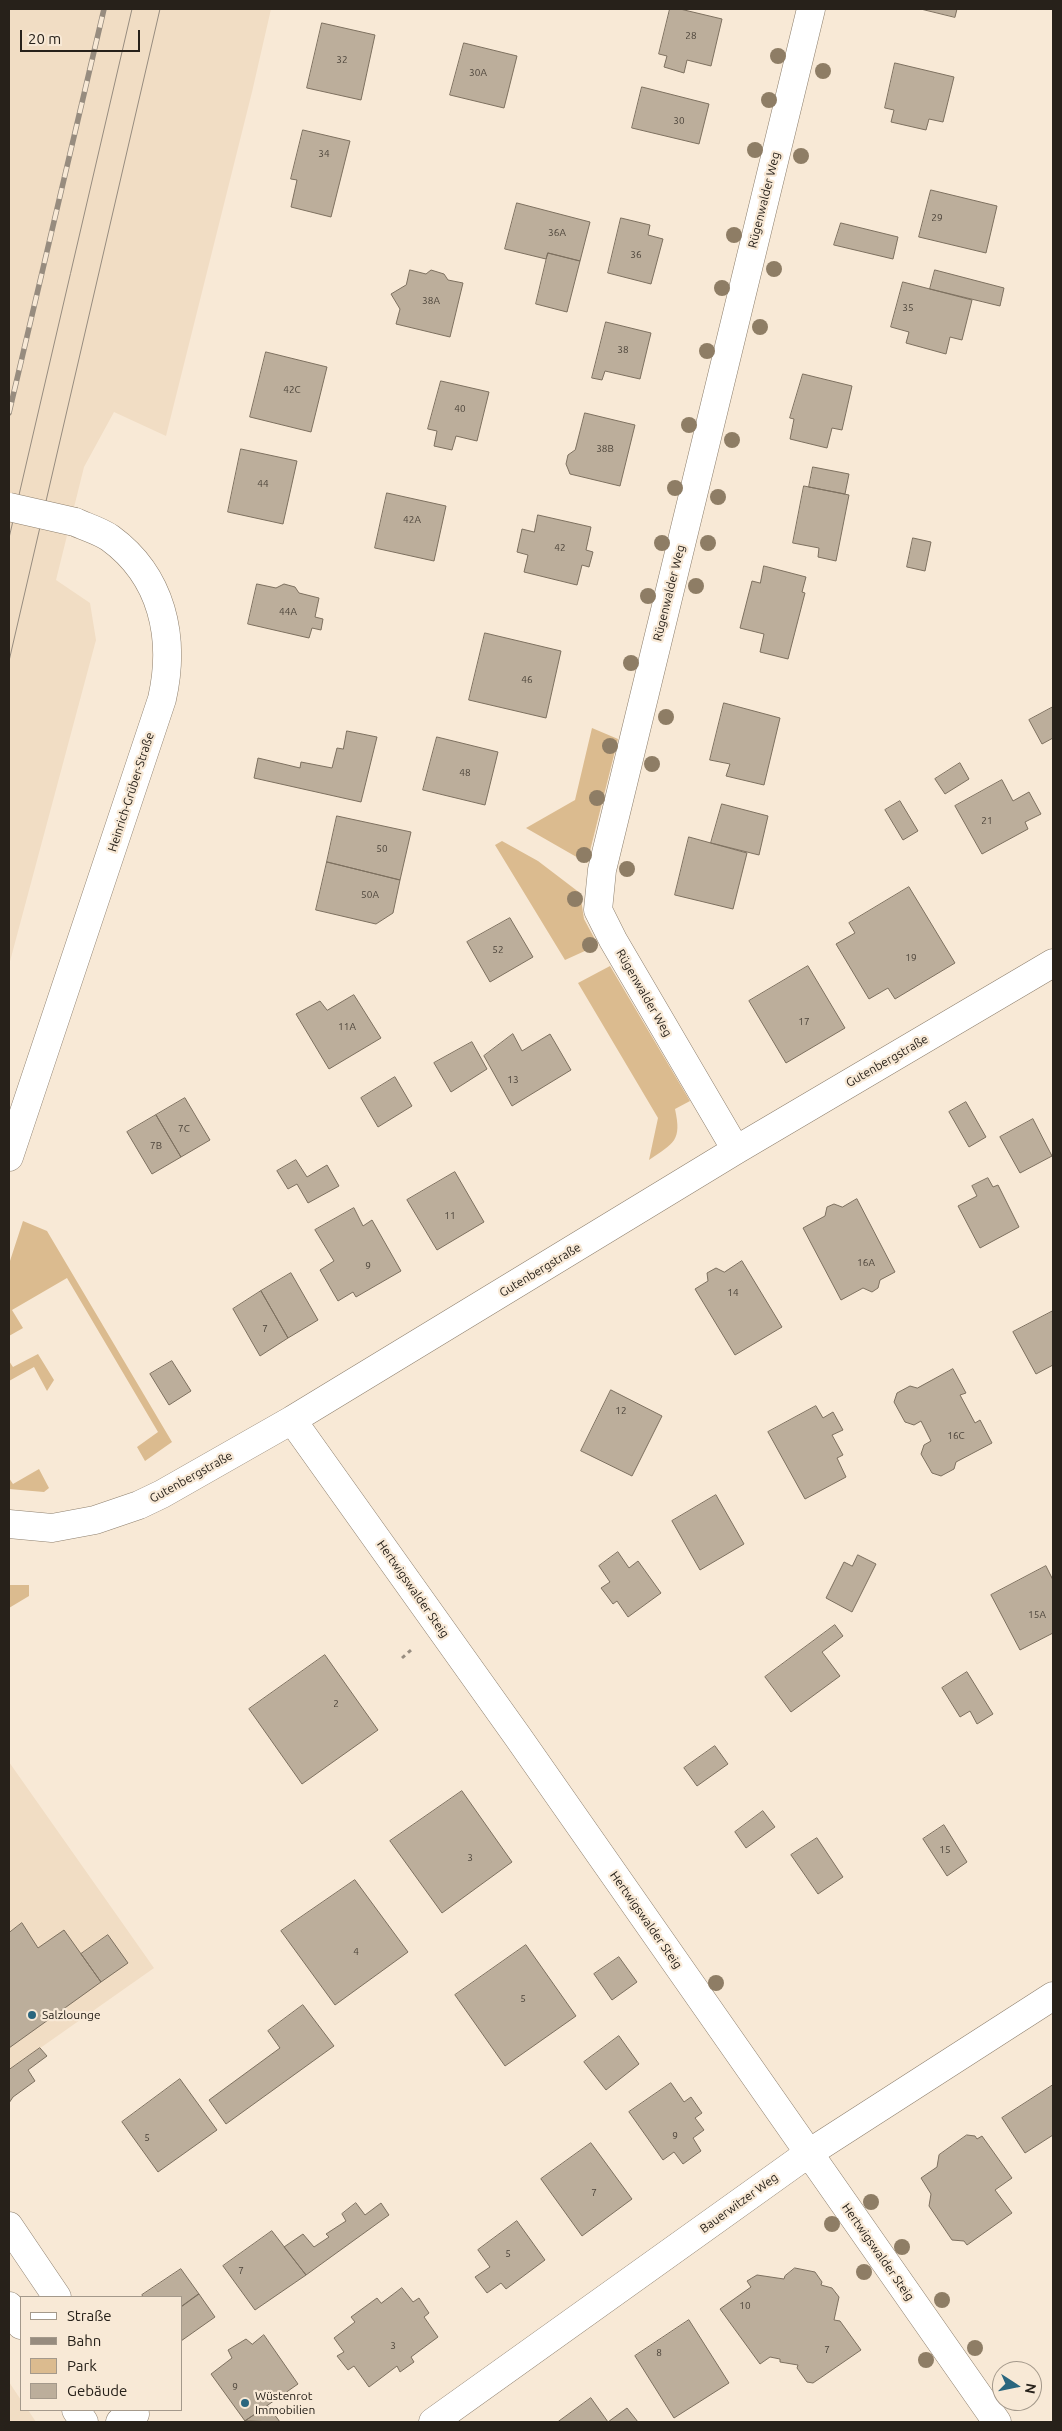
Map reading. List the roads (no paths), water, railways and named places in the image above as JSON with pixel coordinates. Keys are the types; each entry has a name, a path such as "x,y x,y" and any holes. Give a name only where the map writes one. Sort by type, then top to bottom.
{"street":[{"name":"Rügenwalder Weg","path":"736,1150 613,940 598,910 602,870 811,9"},
{"name":"Heinrich-Grüber-Straße","path":"9,507 75,522 109,536 139,564 152,585 167,637 168,665 162,699 9,1157"},
{"name":"Gutenbergstraße","path":"9,1524 52,1528 95,1520 140,1506 292,1420 736,1150 1053,963"},
{"name":"Hertwigswalder Steig","path":"292,1420 514,1731 998,2422"},
{"name":"Bauerwitzer Weg","path":"434,2422 809,2153 1053,1996"},
{"path":"9,2226 16,2253 56,2296"},
{"path":"9,2306 20,2323"},
{"path":"77,2411 84,2422"}],"tram line":[{"path":"9,538 132,9"},
{"path":"9,661 160,9"}],"railway":[{"path":"9,413 104,9"}],"place":[{"name":"Salzlounge","path":"32,2015"},
{"name":"Wüstenrot Immobilien","path":"245,2403"}]}
